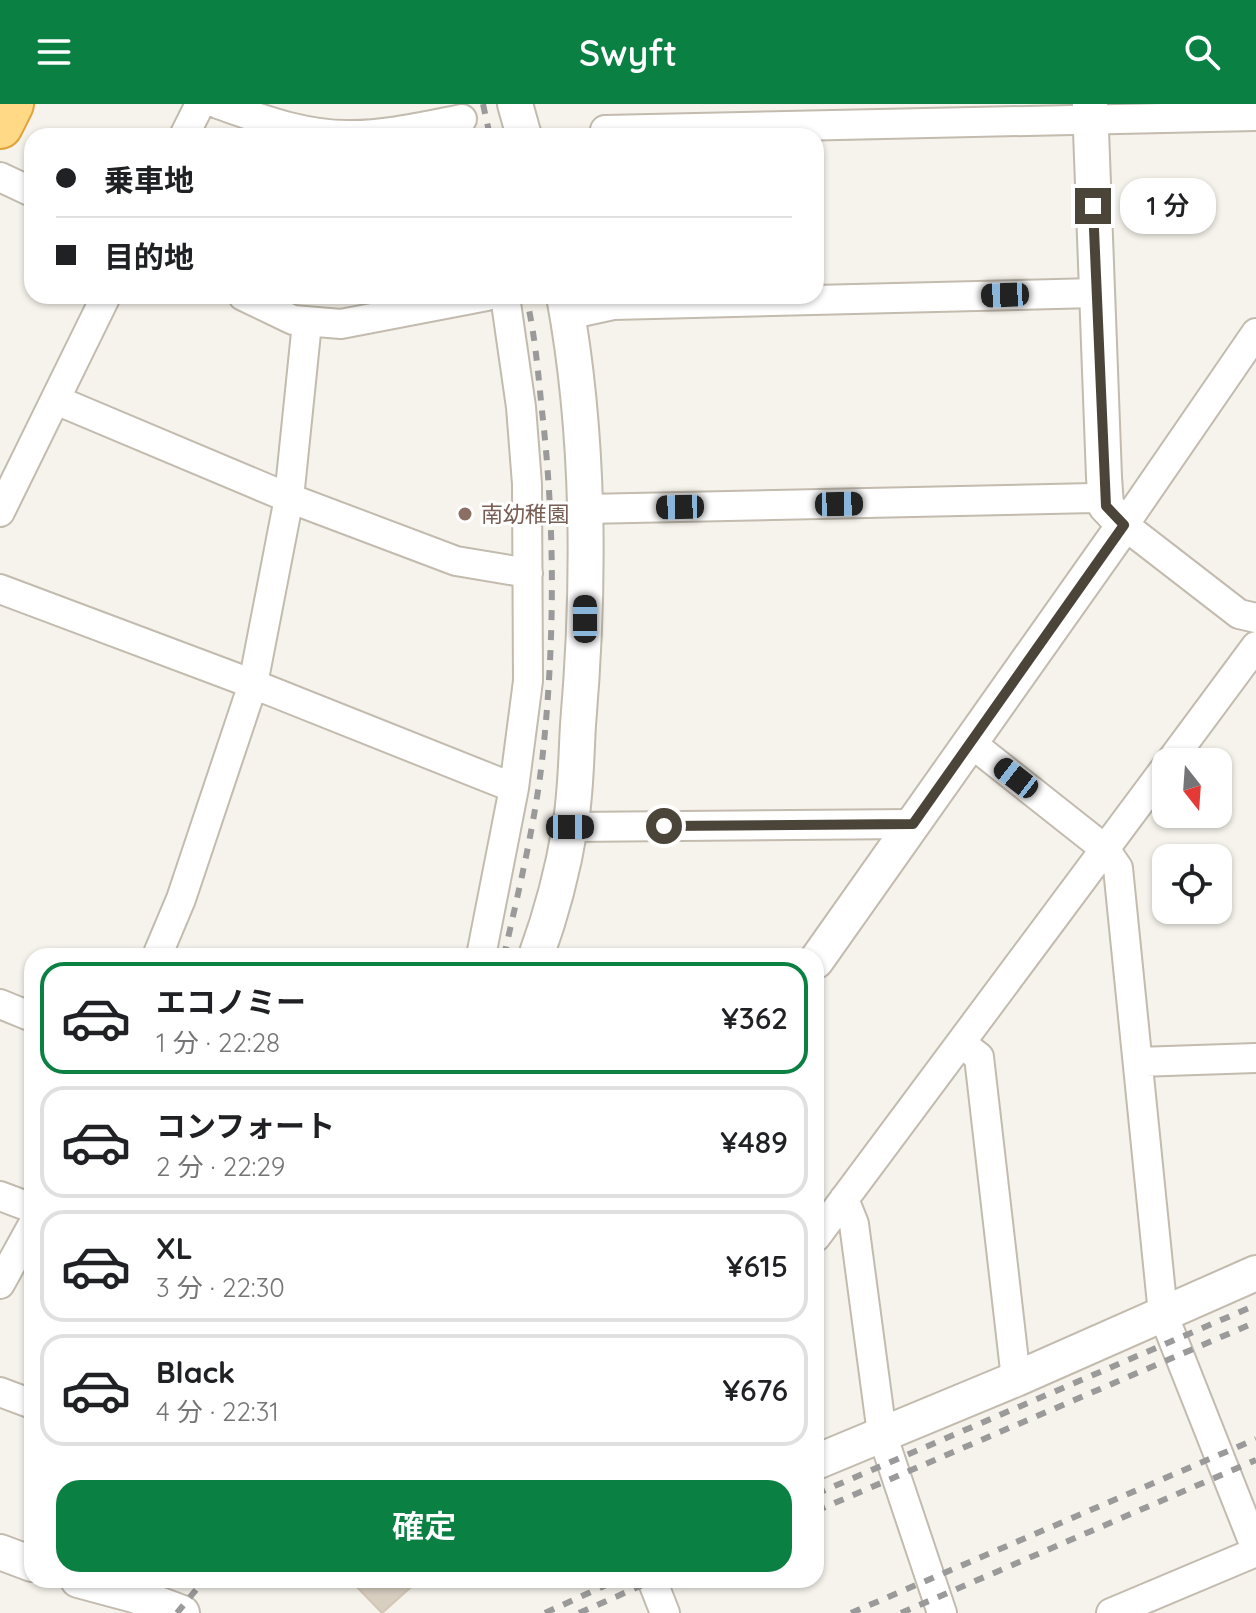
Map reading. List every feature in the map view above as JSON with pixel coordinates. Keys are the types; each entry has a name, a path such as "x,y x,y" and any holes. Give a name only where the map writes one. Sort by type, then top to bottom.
{"highway":[{"path":"0,126 11,104"}],"street":[{"path":"188,128 200,104"},
{"path":"218,104 293,128"},
{"path":"515,104 522,128"},
{"path":"605,123 1090,112 1256,116"},
{"path":"1090,112 1096,293 1115,515"},
{"path":"412,128 462,120"},
{"path":"0,177 24,188"},
{"path":"824,297 1096,293"},
{"path":"0,512 102,304"},
{"path":"260,304 293,320 341,324 445,304"},
{"path":"483,948 514,788 528,681 527,484 521,407 506,304"},
{"path":"539,948 570,827 585,647 585,509 566,305"},
{"path":"160,948 181,899 253,684 289,498 307,323"},
{"path":"824,950 971,743 1115,515 1256,333"},
{"path":"56,400 289,498 456,561 528,573"},
{"path":"585,509 1094,498 1239,614 1256,618"},
{"path":"0,589 253,684 514,788"},
{"path":"1180,748 1256,646"},
{"path":"971,743 1105,849 1118,868 1163,1314 1256,1551 1114,1612"},
{"path":"824,1226 1152,786"},
{"path":"570,827 913,824"},
{"path":"0,1004 24,1014"},
{"path":"961,1043 979,1057 1016,1379"},
{"path":"1138,1062 1256,1058"},
{"path":"0,1196 24,1205"},
{"path":"844,1199 854,1224 882,1434 942,1613"},
{"path":"0,1284 24,1240"},
{"path":"824,1459 1016,1379 1256,1273"},
{"path":"0,1392 24,1401"},
{"path":"0,1552 24,1561"},
{"path":"106,1588 182,1613"},
{"path":"655,1588 665,1613"}],"building":[{"path":"358,1588 410,1588 382,1613"}],"railway":[{"path":"483,104 488,128"},
{"path":"506,948 540,778 551,624 551,538 546,453 528,304"},
{"path":"824,1491 1256,1305"},
{"path":"824,1508 1256,1322"},
{"path":"851,1613 1256,1439"},
{"path":"901,1613 1256,1460"},
{"path":"177,1613 197,1588"},
{"path":"545,1613 600,1588"},
{"path":"579,1613 636,1588"}],"place":[{"name":"南幼稚園","path":"465,514"}],"route":[{"path":"664,826 913,824 1124,525 1106,506 1093,206"}]}
